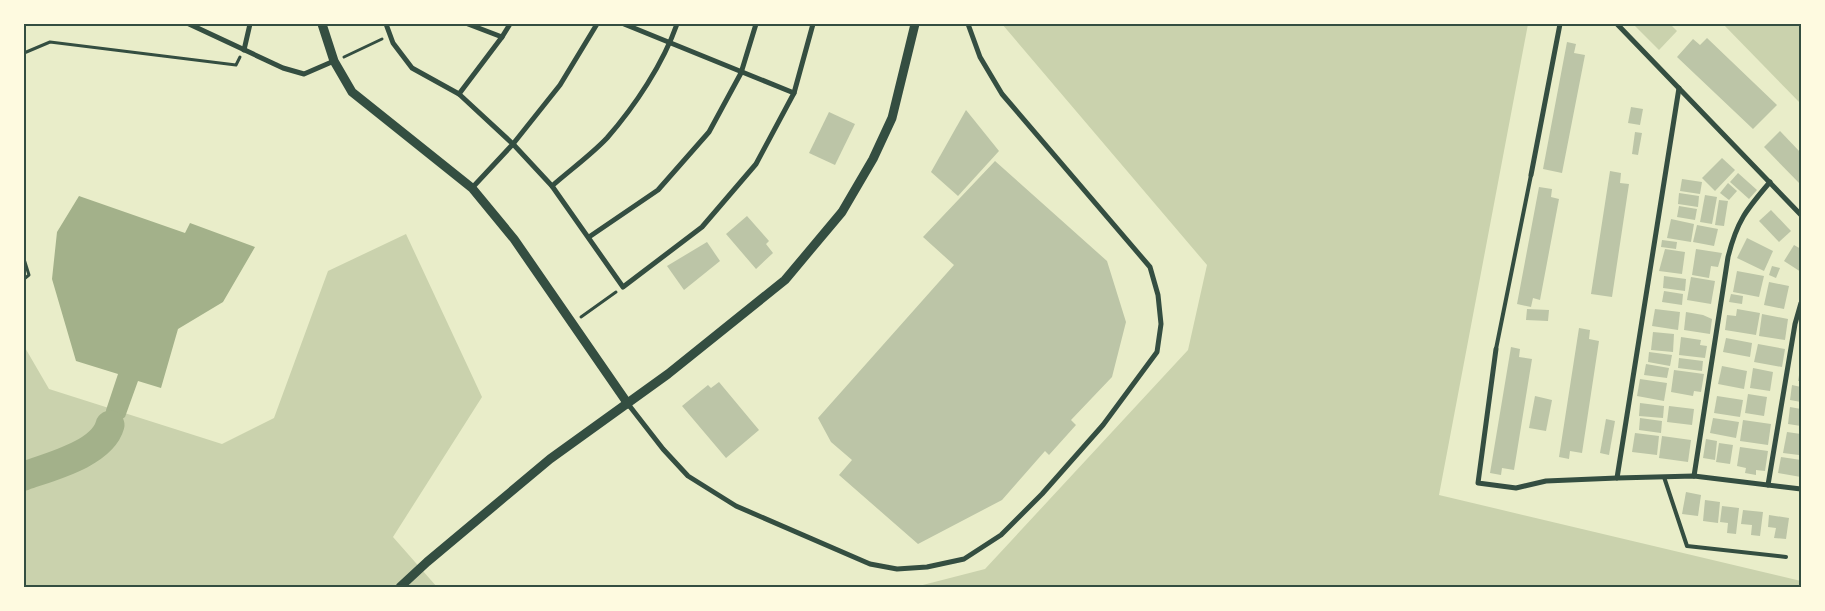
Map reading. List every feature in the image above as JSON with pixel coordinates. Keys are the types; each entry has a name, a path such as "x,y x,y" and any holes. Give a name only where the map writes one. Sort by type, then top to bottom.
{"street":[{"path":"189,24 283,68 304,74 334,61"},
{"path":"244,50 250,24"},
{"path":"322,24 334,61 352,92 472,188 514,239 628,404 662,449 688,476 736,506 870,564 897,569 927,567 964,559 1001,535 1103,425 1157,352 1162,324 1158,294 1150,267 1002,94 980,57 968,24"},
{"path":"386,24 390,35 412,68 459,94 513,144 552,186 623,287 702,227 756,164 794,93 813,24"},
{"path":"468,24 502,37"},
{"path":"459,94 510,24"},
{"path":"472,188 513,144 560,85 598,24"},
{"path":"624,24 794,93"},
{"path":"552,186 606,138 641,92 670,44 677,24"},
{"path":"589,237 658,190 708,132 741,73 756,24"},
{"path":"400,587 426,562 550,459 628,404 785,280 842,212 873,160 892,118 915,24"},
{"path":"1531,175 1560,24"},
{"path":"1617,24 1801,215"},
{"path":"1616,478 1679,88"},
{"path":"1694,476 1728,257 1734,232 1744,213 1770,182"},
{"path":"1768,485 1795,324 1801,303"},
{"path":"1496,349 1478,483 1516,488 1546,482 1694,476 1801,490"}],"lane":[{"path":"1496,349 1531,175"},
{"path":"1664,477 1687,546 1786,557"}],"path":[{"path":"334,61 390,35"},
{"path":"24,54 50,42 236,64 244,50"},
{"path":"24,259 29,274 24,278"},
{"path":"572,324 623,287"}],"shaded area":[{"path":"1002,24 1528,24 1439,495 1801,581 1801,587 915,587 985,569 1188,350 1207,265"},
{"path":"1633,24 1670,24 1677,31 1659,50"},
{"path":"1723,24 1801,24 1801,104"},
{"path":"79,196 185,233 190,223 255,247 223,302 178,329 161,388 138,381 125,417 113,426 107,424 106,410 118,374 76,361 52,279 57,232"},
{"path":"406,234 482,397 393,537 437,587 24,587 24,346 49,389 222,444 274,418 328,271"}],"building":[{"path":"1707,38 1777,105 1753,129 1677,57 1693,39 1700,45"},
{"path":"1567,42 1576,44 1574,53 1585,55 1562,173 1543,169"},
{"path":"1631,107 1643,109 1640,125 1628,123"},
{"path":"966,110 999,151 958,196 931,172"},
{"path":"829,112 855,124 835,165 809,153"},
{"path":"1780,131 1801,153 1801,185 1764,147"},
{"path":"1635,132 1642,133 1638,155 1632,154"},
{"path":"1722,158 1735,170 1715,191 1702,178"},
{"path":"995,161 1107,261 1126,322 1112,377 1071,420 1076,425 1049,455 1045,451 1002,500 918,544 839,475 852,460 831,442 818,418 954,265 923,237"},
{"path":"1610,171 1621,173 1620,183 1629,184 1612,297 1591,294"},
{"path":"1738,173 1757,190 1749,199 1730,182"},
{"path":"1682,179 1702,182 1700,194 1680,191"},
{"path":"1728,183 1737,191 1729,200 1720,193"},
{"path":"1539,187 1552,189 1551,197 1559,199 1540,300 1533,298 1531,307 1517,304"},
{"path":"1679,193 1699,196 1698,207 1678,204"},
{"path":"1705,195 1717,197 1712,224 1700,222"},
{"path":"1719,200 1728,201 1724,226 1715,225"},
{"path":"1679,206 1697,209 1695,220 1677,217"},
{"path":"1771,210 1791,231 1779,242 1759,221"},
{"path":"747,216 769,241 766,244 773,253 756,269 726,234"},
{"path":"1671,219 1694,224 1691,242 1667,238"},
{"path":"1697,225 1718,229 1714,246 1693,242"},
{"path":"1747,238 1773,251 1764,271 1737,258"},
{"path":"1662,240 1677,242 1676,249 1661,247"},
{"path":"707,242 720,261 684,290 667,266"},
{"path":"1794,245 1801,249 1801,272 1784,261"},
{"path":"1665,249 1685,252 1682,274 1659,271"},
{"path":"1696,249 1722,253 1718,267 1711,266 1709,278 1692,275"},
{"path":"1772,266 1780,268 1776,278 1769,275"},
{"path":"1737,271 1764,276 1759,297 1733,292"},
{"path":"1664,276 1686,279 1685,291 1663,288"},
{"path":"1691,277 1715,281 1711,304 1687,300"},
{"path":"1769,282 1789,286 1784,309 1764,305"},
{"path":"1664,291 1683,294 1682,305 1662,302"},
{"path":"1731,294 1743,296 1742,304 1729,302"},
{"path":"1527,309 1549,310 1548,321 1526,320"},
{"path":"1655,309 1680,312 1678,330 1652,326"},
{"path":"1737,309 1760,313 1756,335 1725,330 1727,315 1736,316"},
{"path":"1686,312 1703,315 1712,319 1710,334 1684,330"},
{"path":"1762,314 1788,319 1785,340 1759,336"},
{"path":"1579,328 1590,330 1589,339 1599,341 1582,453 1570,451 1569,459 1559,457"},
{"path":"1653,332 1674,334 1673,352 1651,350"},
{"path":"1681,337 1701,340 1700,345 1707,346 1705,358 1679,355"},
{"path":"1726,338 1752,343 1750,357 1723,352"},
{"path":"1758,344 1785,349 1782,367 1754,362"},
{"path":"1511,347 1520,349 1519,357 1532,359 1514,470 1502,468 1501,475 1490,473"},
{"path":"1649,352 1672,355 1670,366 1648,362"},
{"path":"1679,358 1703,361 1702,371 1678,368"},
{"path":"1646,364 1669,368 1667,378 1644,375"},
{"path":"1722,366 1747,371 1744,389 1718,384"},
{"path":"1753,368 1773,372 1770,391 1750,388"},
{"path":"1800,369 1801,381 1798,381"},
{"path":"1674,370 1704,374 1701,392 1694,391 1693,396 1671,392"},
{"path":"1640,379 1667,383 1664,401 1637,396"},
{"path":"719,382 759,430 726,458 682,406 708,385 711,388"},
{"path":"1792,385 1801,387 1801,402 1790,400"},
{"path":"1748,394 1767,397 1764,416 1745,413"},
{"path":"1535,396 1552,400 1546,431 1529,428"},
{"path":"1717,396 1743,400 1740,417 1714,413"},
{"path":"1640,403 1664,406 1663,418 1639,416"},
{"path":"1669,406 1694,409 1692,425 1667,422"},
{"path":"1790,407 1801,409 1801,426 1788,424"},
{"path":"1640,418 1662,421 1661,433 1639,430"},
{"path":"1713,418 1739,422 1736,438 1710,433"},
{"path":"1606,419 1615,421 1609,455 1600,453"},
{"path":"1743,420 1771,424 1768,445 1740,441"},
{"path":"1787,432 1801,434 1799,455 1783,453"},
{"path":"1635,433 1659,436 1657,455 1632,452"},
{"path":"1662,436 1691,440 1688,462 1659,458"},
{"path":"1706,439 1717,441 1715,460 1703,458"},
{"path":"1719,443 1733,445 1730,464 1716,462"},
{"path":"1740,447 1768,451 1765,471 1756,470 1756,475 1745,473 1746,468 1737,466"},
{"path":"1781,457 1801,460 1801,477 1778,473"},
{"path":"1686,492 1701,495 1698,516 1682,514"},
{"path":"1705,500 1720,502 1718,523 1703,521"},
{"path":"1722,506 1739,508 1736,534 1727,533 1728,523 1720,522"},
{"path":"1743,510 1763,512 1760,536 1751,535 1752,525 1741,524"},
{"path":"1769,515 1789,518 1786,539 1774,538 1776,528 1768,527"}],"waterway":[{"path":"24,476 60,464 86,452 97,444 105,435 110,425"}]}
